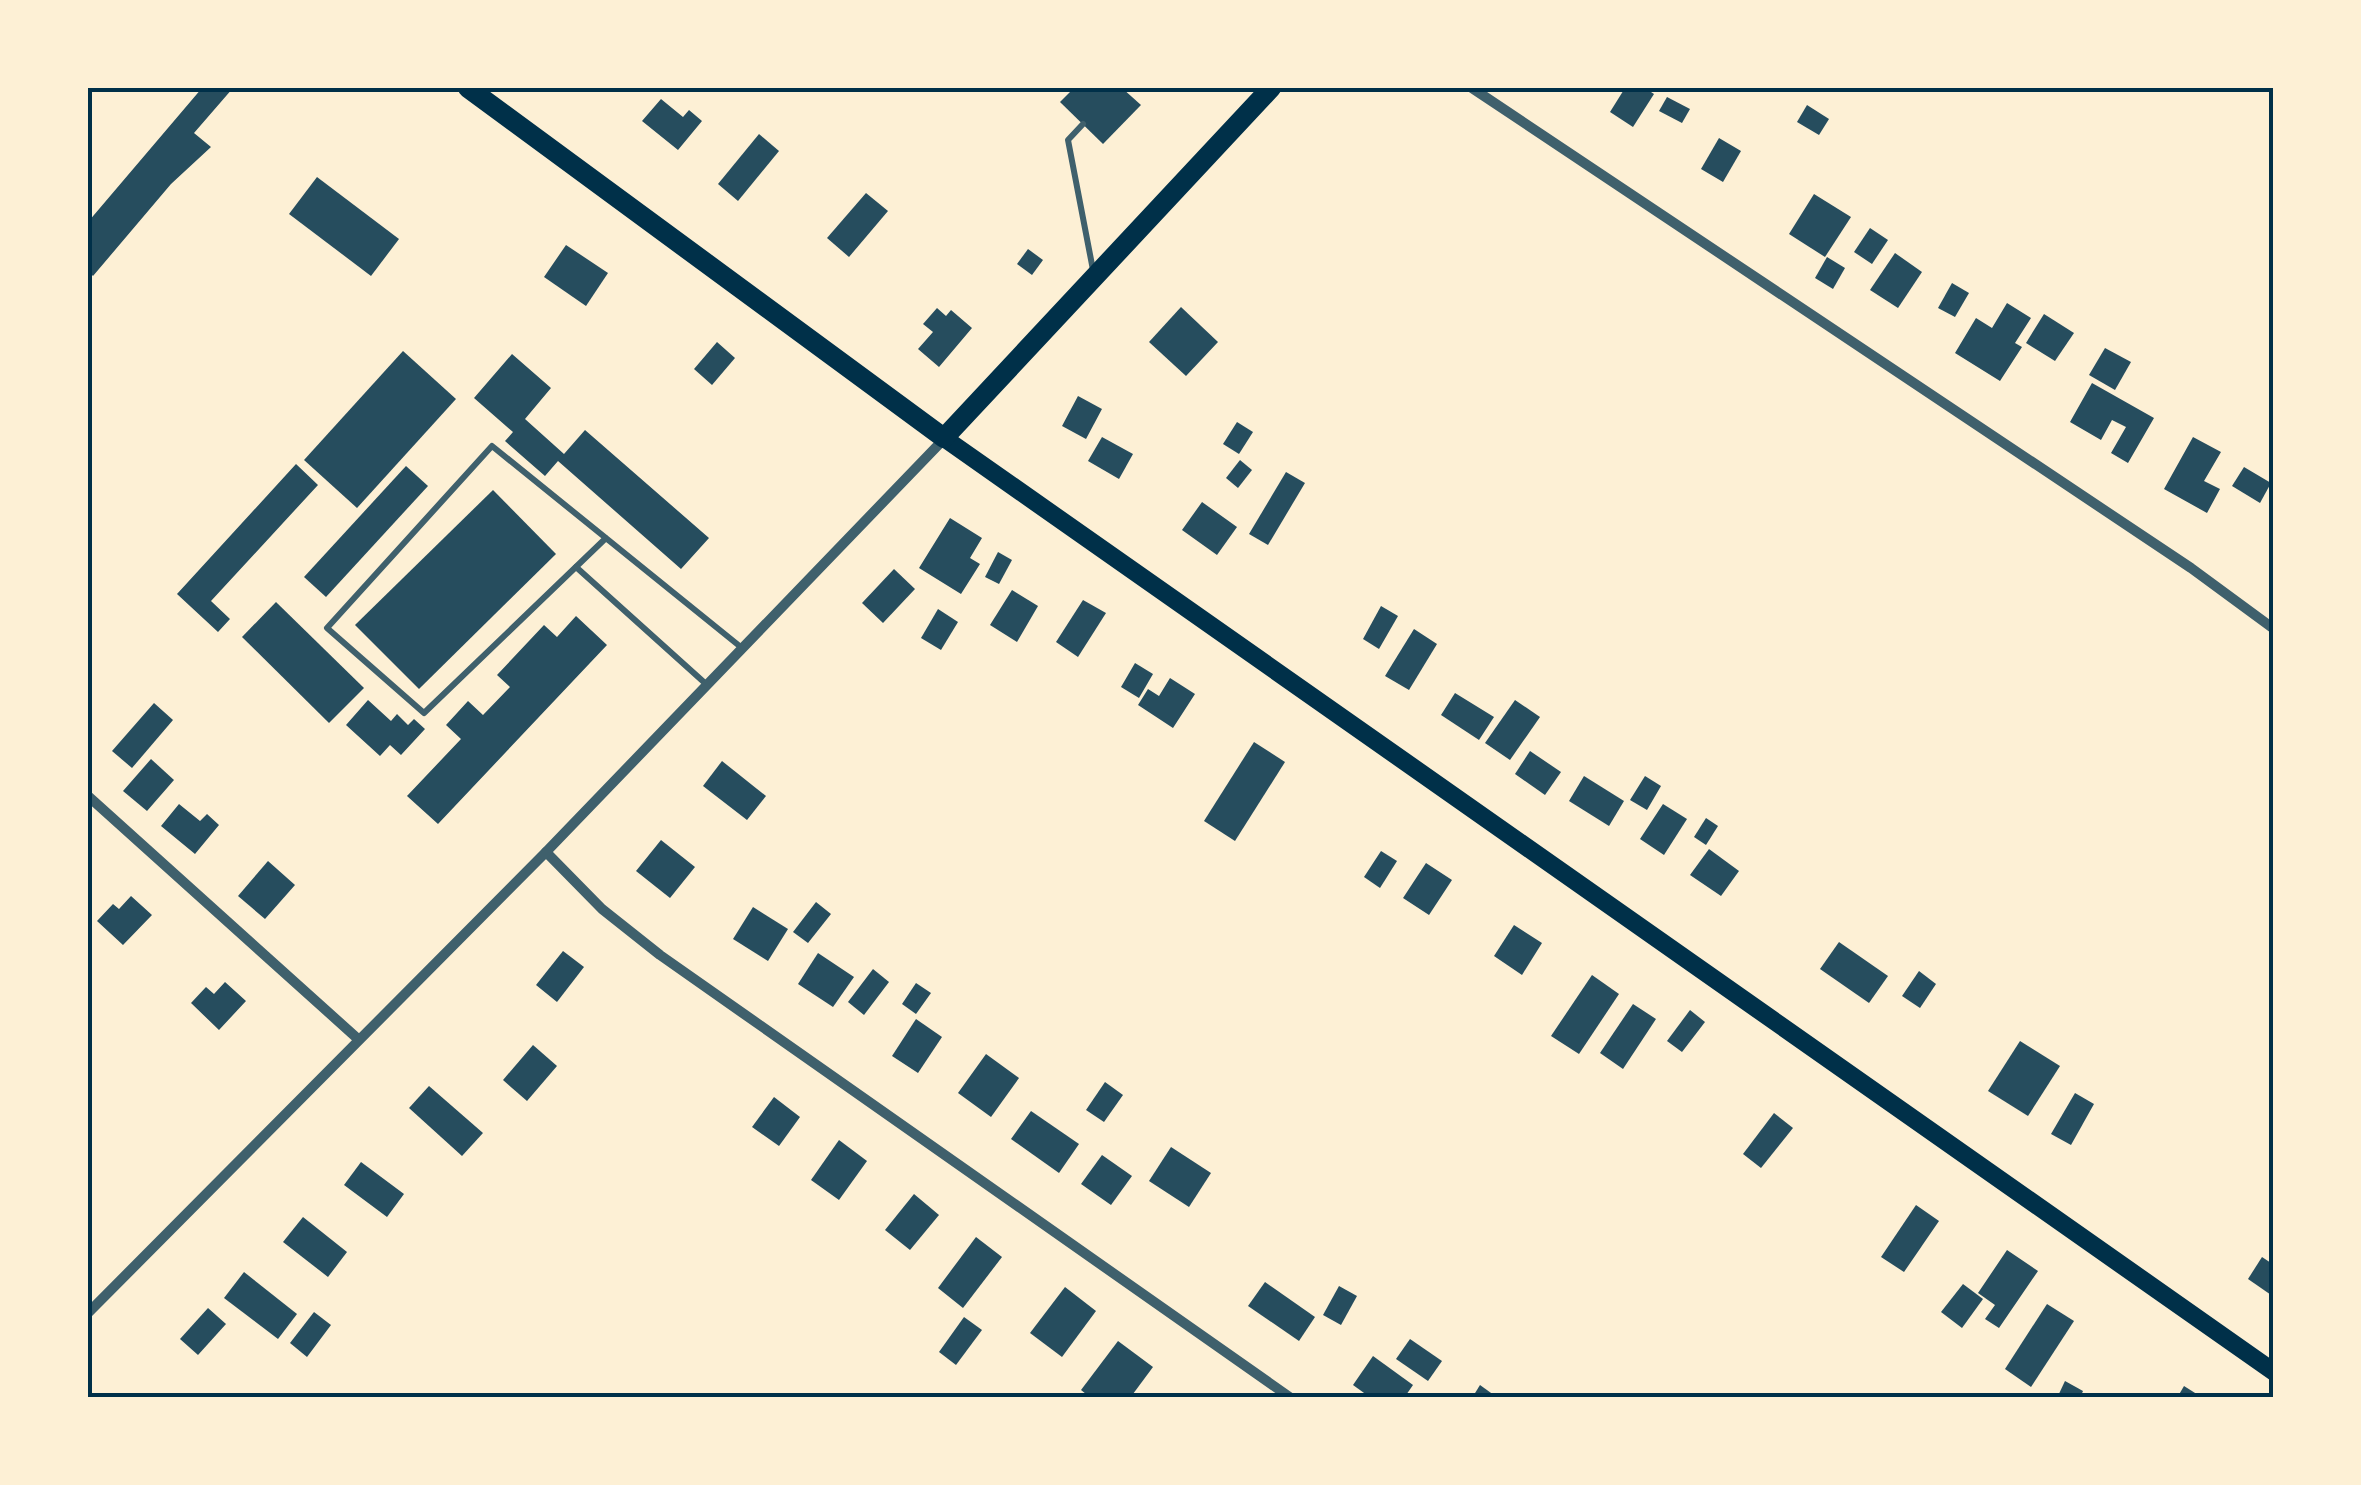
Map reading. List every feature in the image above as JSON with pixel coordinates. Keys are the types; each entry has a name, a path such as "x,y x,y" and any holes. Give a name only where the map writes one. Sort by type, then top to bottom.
{"main road":[{"path":"468,88 944,438 2274,1372"},
{"path":"944,438 1271,88"}],"street":[{"path":"1472,88 2191,568 2274,629"},
{"path":"88,1313 546,852 944,438"},
{"path":"88,796 358,1039"},
{"path":"546,852 602,909 660,955 1292,1398"}],"lane":[{"path":"1083,124 1068,140 1094,278"},
{"path":"606,538 424,712 326,628 492,446 606,538 742,648"},
{"path":"576,567 707,685"}],"building":[{"path":"202,88 233,88 194,133 211,147 171,184 93,276 88,271 88,222"},
{"path":"1074,88 1122,88 1141,105 1103,144 1060,102"},
{"path":"1625,88 1645,88 1654,94 1633,127 1610,112"},
{"path":"1667,97 1690,109 1682,123 1659,111"},
{"path":"661,99 683,117 689,110 702,121 678,150 642,121"},
{"path":"1807,105 1829,119 1819,135 1797,122"},
{"path":"759,134 779,151 738,201 718,184"},
{"path":"1719,138 1741,151 1723,182 1701,169"},
{"path":"317,177 399,239 371,276 289,214"},
{"path":"866,193 888,211 849,257 827,238"},
{"path":"1814,194 1851,217 1825,257 1789,234"},
{"path":"1870,228 1888,240 1872,264 1854,252"},
{"path":"566,245 608,273 586,306 544,277"},
{"path":"1028,249 1043,260 1032,275 1017,264"},
{"path":"1895,253 1922,272 1898,308 1870,290"},
{"path":"1827,257 1845,268 1833,289 1815,278"},
{"path":"1952,283 1969,293 1955,317 1938,308"},
{"path":"2007,303 2031,318 2015,343 2022,347 2000,381 1955,353 1976,318 1992,328"},
{"path":"1181,307 1218,342 1186,376 1149,342"},
{"path":"937,308 946,316 951,310 972,328 939,367 918,349 933,332 923,324"},
{"path":"2044,314 2074,333 2055,361 2026,343"},
{"path":"717,342 735,358 712,385 694,369"},
{"path":"2105,348 2131,362 2115,390 2089,375"},
{"path":"403,351 456,399 357,508 304,460"},
{"path":"512,354 551,388 525,419 564,454 585,430 709,538 681,569 558,461 545,476 505,441 513,432 474,398"},
{"path":"2092,383 2154,418 2128,463 2111,453 2126,427 2112,420 2101,440 2070,422"},
{"path":"1078,396 1102,409 1086,439 1062,426"},
{"path":"1237,422 1253,432 1239,454 1223,444"},
{"path":"1102,437 1133,454 1119,479 1088,461"},
{"path":"2193,437 2221,452 2204,481 2220,489 2207,513 2164,489"},
{"path":"1240,460 1252,470 1238,488 1226,478"},
{"path":"296,464 318,485 211,601 230,619 218,632 177,594"},
{"path":"406,466 428,486 326,597 304,577"},
{"path":"2244,467 2271,483 2260,503 2232,486"},
{"path":"1286,472 1305,483 1268,545 1249,534"},
{"path":"493,490 556,554 419,689 355,625"},
{"path":"1202,502 1237,527 1217,555 1182,530"},
{"path":"950,518 982,538 970,558 980,564 961,594 919,568"},
{"path":"998,552 1012,560 999,584 985,577"},
{"path":"894,569 915,589 883,623 862,603"},
{"path":"1012,590 1038,606 1017,642 990,625"},
{"path":"1083,600 1106,613 1078,657 1056,642"},
{"path":"276,602 364,688 329,723 242,637"},
{"path":"1381,606 1398,616 1379,649 1363,639"},
{"path":"938,609 958,622 941,650 921,638"},
{"path":"576,616 607,645 438,824 407,796 461,739 446,725 468,701 483,715 510,687 497,675 544,625 557,637"},
{"path":"1414,629 1437,644 1409,690 1385,676"},
{"path":"1135,663 1153,674 1139,698 1121,687"},
{"path":"1170,678 1195,694 1173,728 1138,705 1148,689 1159,696"},
{"path":"1455,693 1494,717 1479,740 1441,715"},
{"path":"368,700 391,721 397,714 408,725 414,719 425,729 401,755 390,745 380,756 346,725"},
{"path":"1515,700 1540,717 1510,760 1485,743"},
{"path":"154,703 173,720 132,768 112,751"},
{"path":"1254,742 1285,762 1235,841 1204,821"},
{"path":"1530,751 1561,772 1545,795 1515,774"},
{"path":"151,759 174,780 147,811 123,791"},
{"path":"722,761 766,796 747,820 703,786"},
{"path":"1584,776 1624,801 1609,826 1569,801"},
{"path":"1645,776 1661,786 1647,810 1630,800"},
{"path":"179,804 200,821 207,814 219,825 195,854 161,826"},
{"path":"1663,804 1687,819 1664,855 1640,839"},
{"path":"1706,818 1718,826 1706,845 1694,837"},
{"path":"661,840 695,867 670,898 636,871"},
{"path":"1709,849 1739,871 1721,896 1690,875"},
{"path":"1381,851 1397,861 1380,888 1364,877"},
{"path":"268,861 295,885 265,919 238,896"},
{"path":"1426,863 1452,880 1429,915 1403,898"},
{"path":"131,896 152,915 123,945 97,921 113,904 119,909"},
{"path":"816,902 831,914 808,943 793,932"},
{"path":"753,907 788,929 768,961 733,939"},
{"path":"1514,925 1542,943 1522,975 1494,956"},
{"path":"1839,942 1888,976 1869,1003 1820,969"},
{"path":"563,951 584,967 557,1002 536,985"},
{"path":"818,953 854,977 833,1007 798,984"},
{"path":"873,969 889,982 864,1015 848,1002"},
{"path":"1919,971 1936,984 1920,1008 1902,996"},
{"path":"1592,975 1619,994 1579,1054 1551,1036"},
{"path":"225,982 246,1001 219,1030 191,1003 206,987 214,994"},
{"path":"916,983 931,993 916,1014 902,1004"},
{"path":"1633,1004 1656,1019 1623,1069 1600,1053"},
{"path":"1690,1010 1705,1022 1682,1052 1667,1041"},
{"path":"916,1019 942,1037 918,1073 892,1056"},
{"path":"2020,1041 2060,1066 2028,1116 1988,1091"},
{"path":"533,1045 557,1066 527,1101 503,1080"},
{"path":"986,1054 1019,1078 991,1117 958,1093"},
{"path":"1105,1082 1123,1095 1104,1122 1086,1110"},
{"path":"429,1086 483,1133 462,1156 409,1108"},
{"path":"2075,1093 2094,1104 2071,1145 2051,1134"},
{"path":"774,1097 800,1117 779,1146 752,1127"},
{"path":"1031,1111 1079,1144 1059,1173 1011,1139"},
{"path":"1774,1113 1793,1128 1761,1168 1743,1154"},
{"path":"839,1140 867,1161 839,1200 811,1180"},
{"path":"1171,1147 1211,1173 1189,1207 1149,1181"},
{"path":"1102,1155 1132,1176 1111,1205 1081,1184"},
{"path":"361,1162 404,1194 387,1217 344,1185"},
{"path":"914,1194 939,1215 910,1250 885,1230"},
{"path":"1916,1205 1939,1221 1904,1272 1881,1257"},
{"path":"303,1217 347,1252 328,1277 283,1242"},
{"path":"976,1237 1002,1257 963,1308 938,1288"},
{"path":"2007,1250 2038,1271 1999,1328 1985,1319 1995,1305 1978,1293"},
{"path":"2262,1257 2274,1265 2274,1297 2248,1279"},
{"path":"244,1272 297,1314 278,1339 224,1298"},
{"path":"1265,1282 1315,1317 1299,1341 1248,1306"},
{"path":"1963,1284 1983,1299 1962,1328 1941,1312"},
{"path":"1339,1286 1357,1296 1341,1325 1323,1315"},
{"path":"1065,1287 1096,1311 1062,1357 1030,1333"},
{"path":"2047,1304 2074,1321 2031,1387 2005,1369"},
{"path":"208,1308 226,1324 198,1355 180,1339"},
{"path":"314,1312 331,1325 307,1357 290,1343"},
{"path":"964,1317 982,1330 956,1365 939,1352"},
{"path":"1410,1339 1442,1361 1428,1381 1396,1359"},
{"path":"1118,1341 1153,1367 1130,1398 1091,1398 1081,1390"},
{"path":"1373,1356 1413,1385 1404,1398 1371,1398 1353,1385"},
{"path":"2065,1381 2083,1391 2080,1398 2057,1398"},
{"path":"1480,1385 1498,1398 1472,1398"},
{"path":"2184,1386 2203,1398 2177,1398"}]}
